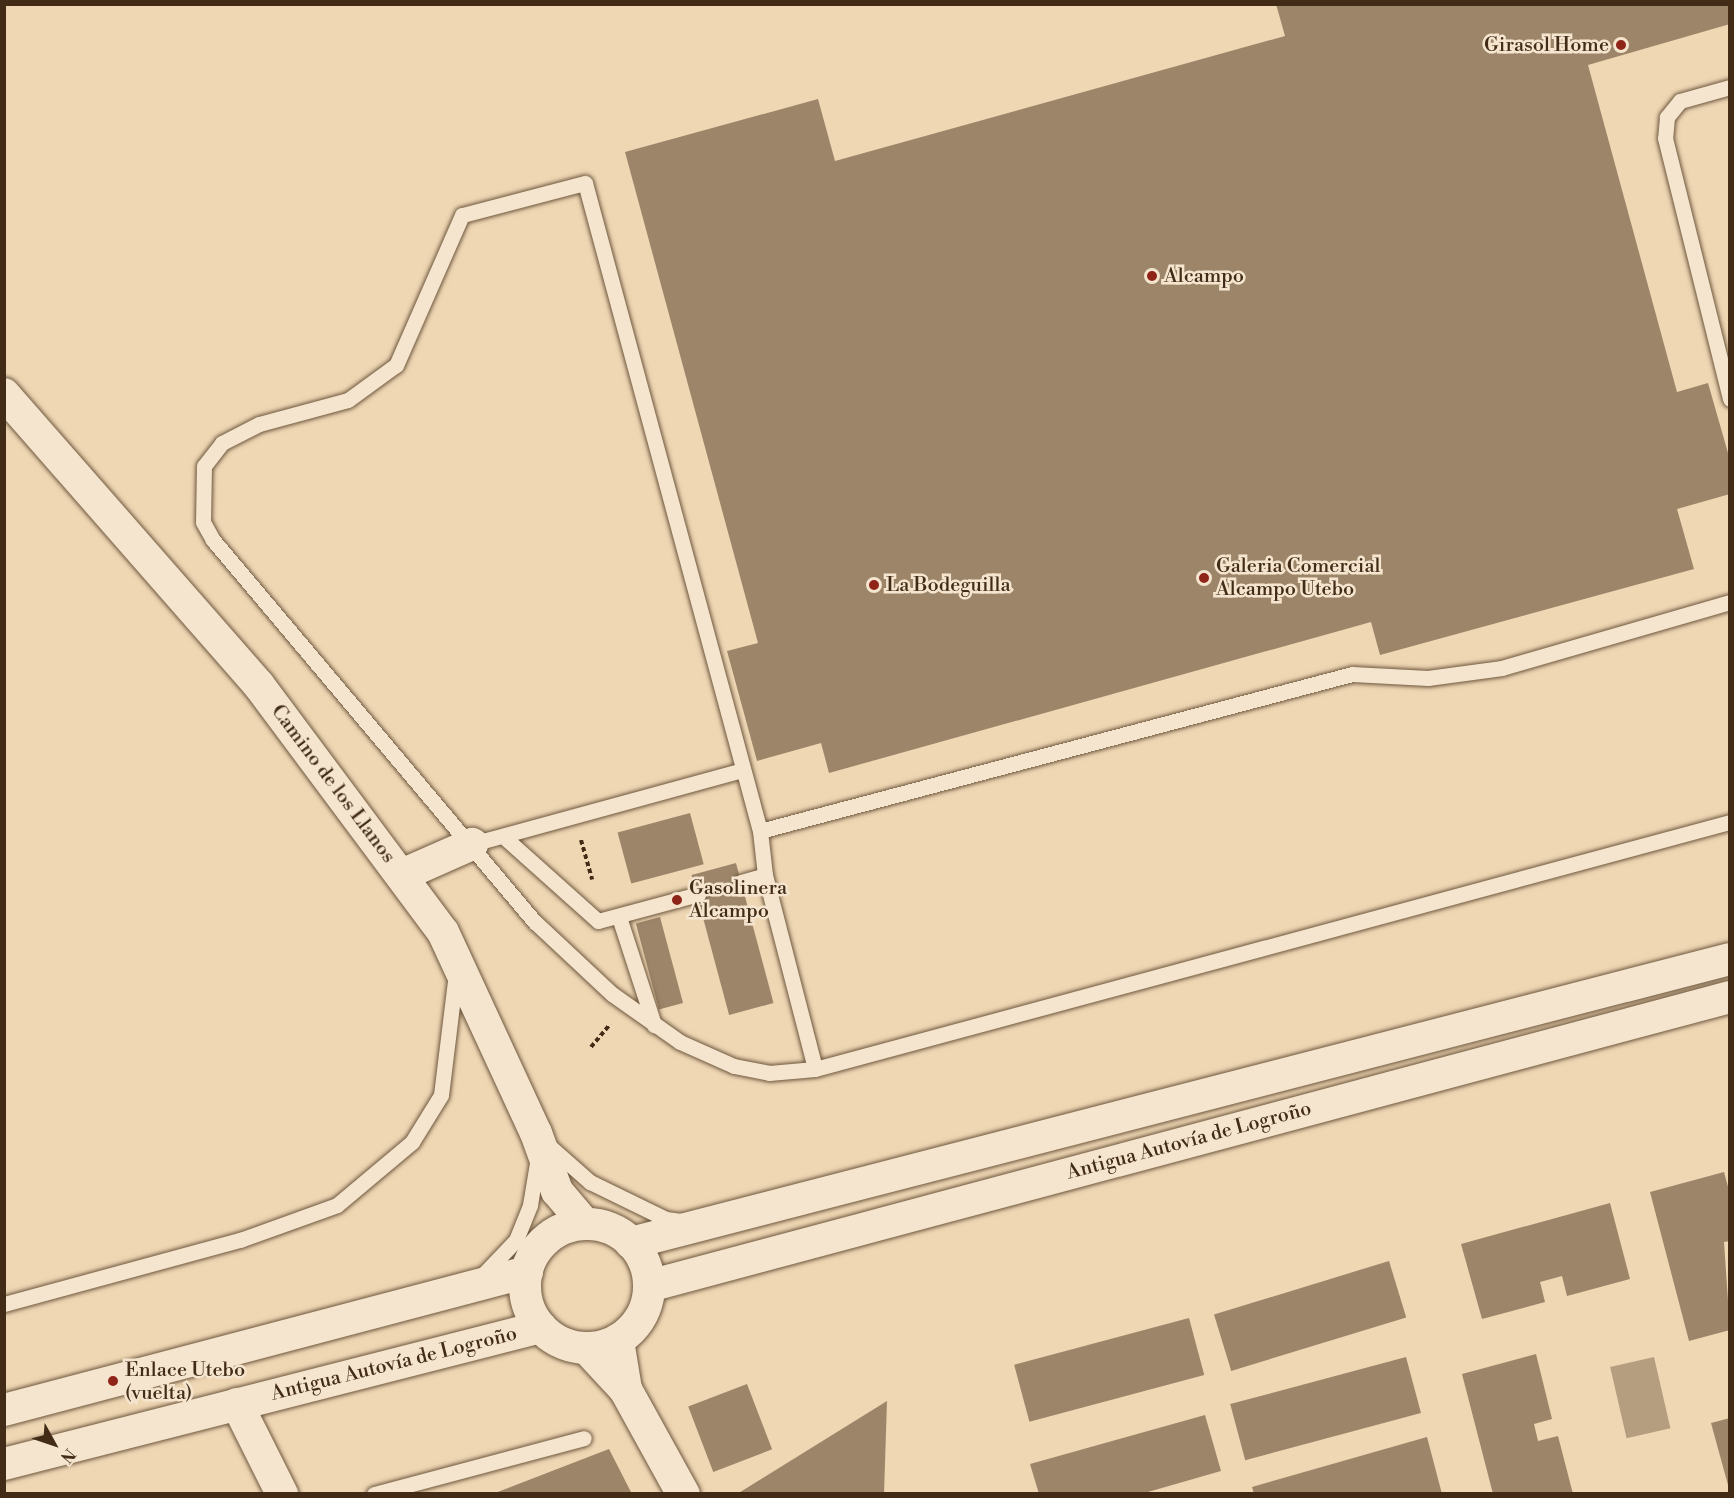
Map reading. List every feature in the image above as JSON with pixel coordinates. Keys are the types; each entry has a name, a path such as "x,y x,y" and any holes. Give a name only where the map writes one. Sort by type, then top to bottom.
{"street":[{"name":"Camino de los Llanos","path":"4,394 258,684 402,875 457,961 537,1133 557,1191 585,1224"},
{"path":"402,875 472,844"},
{"name":"Antigua Autovía de Logroño","path":"631,1243 940,1167 1730,959"},
{"name":"Antigua Autovía de Logroño","path":"649,1286 1730,997"},
{"path":"555,1234 557,1191"},
{"path":"585,1224 606,1227 631,1243 648,1272 649,1286 643,1313 602,1344 556,1340 540,1328 525,1292 527,1272 534,1254 555,1234 585,1224"},
{"path":"4,1410 527,1272"},
{"name":"Antigua Autovía de Logroño","path":"4,1464 540,1328"},
{"path":"602,1344 683,1494"},
{"path":"237,1404 282,1494"}],"lane":[{"path":"1730,87 1680,101 1666,117 1665,138 1730,399"},
{"path":"815,1069 765,874 760,831 585,183 462,215 396,365 348,400 259,424 222,443 204,466 203,522 536,922 595,982 654,1025 734,1066 769,1073 815,1069 1730,822"},
{"path":"760,831 1352,674 1428,678 1502,668 1730,602"},
{"path":"472,844 742,770"},
{"path":"504,837 598,921 698,894"},
{"path":"741,882 765,874"},
{"path":"619,917 654,1025"},
{"path":"4,1304 240,1240 337,1205 412,1142 441,1095 457,961"},
{"path":"537,1133 590,1182 666,1219 706,1224"},
{"path":"470,1288 516,1240 537,1178 537,1133"},
{"path":"374,1494 584,1438"}],"path":[{"path":"574,815 596,895 598,921"}],"shaded area":[{"path":"1654,1357 1670,1428 1627,1438 1610,1367"}],"building":[{"name":"Alcampo","path":"1276,4 1730,4 1730,24 1588,65 1677,392 1708,383 1730,460 1730,494 1677,509 1694,569 1380,655 1371,622 829,773 821,743 757,761 727,651 758,643 625,152 818,99 835,161 1285,36"},
{"path":"690,813 704,864 631,884 618,832"},
{"path":"736,863 774,1003 729,1015 692,875"},
{"path":"660,917 683,1003 659,1009 636,923"},
{"path":"1724,1172 1730,1194 1730,1241 1724,1242 1730,1330 1689,1341 1650,1192"},
{"path":"1610,1203 1630,1279 1567,1296 1562,1276 1540,1282 1545,1302 1482,1319 1461,1244"},
{"path":"1389,1261 1406,1317 1231,1371 1214,1315"},
{"path":"1189,1318 1204,1375 1029,1422 1014,1365"},
{"path":"1536,1354 1552,1419 1534,1424 1538,1441 1558,1436 1573,1494 1493,1494 1462,1374"},
{"path":"1406,1357 1421,1413 1245,1460 1230,1404"},
{"path":"747,1384 772,1449 713,1472 688,1407"},
{"path":"887,1401 884,1494 737,1494"},
{"path":"1205,1415 1221,1471 1141,1494 1039,1494 1030,1464"},
{"path":"1730,1418 1730,1484 1728,1485 1711,1423"},
{"path":"1427,1437 1442,1494 1254,1494 1252,1487"},
{"path":"609,1449 632,1494 495,1493"}],"place":[{"name":"Girasol Home","path":"1621,45"},
{"name":"Alcampo","path":"1152,276"},
{"name":"Galeria Comercial Alcampo Utebo","path":"1204,578"},
{"name":"La Bodeguilla","path":"874,585"},
{"name":"Gasolinera Alcampo","path":"677,900"},
{"name":"Enlace Utebo (vuelta)","path":"113,1381"}]}
